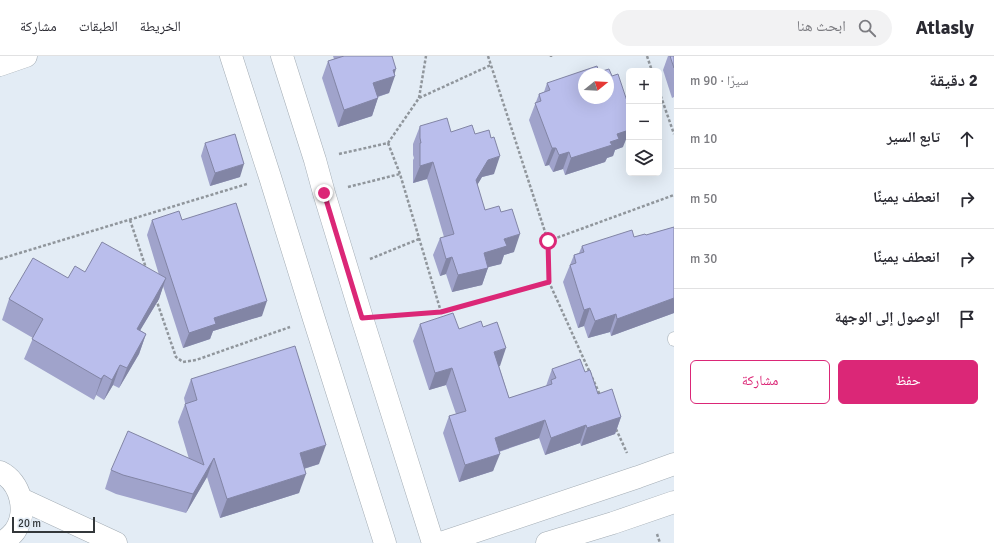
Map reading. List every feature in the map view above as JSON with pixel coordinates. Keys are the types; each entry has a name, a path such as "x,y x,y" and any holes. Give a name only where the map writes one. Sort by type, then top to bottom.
{"street":[{"path":"0,65 26,56"},
{"path":"231,56 385,543"},
{"path":"282,56 433,543"},
{"path":"441,543 674,464"},
{"path":"1,470 14,484 21,499 22,510 20,521 8,542"},
{"path":"21,499 116,543"},
{"path":"547,543 613,523 674,502"}],"path":[{"path":"315,160 388,143 419,98 426,56"},
{"path":"488,56 548,241 549,282 602,398"},
{"path":"647,56 651,68"},
{"path":"419,98 490,65"},
{"path":"662,100 674,134"},
{"path":"388,143 400,174 441,312"},
{"path":"324,193 400,174"},
{"path":"0,259 270,177"},
{"path":"548,241 674,195"},
{"path":"130,220 147,270"},
{"path":"347,269 419,239"},
{"path":"362,318 441,312 549,282"},
{"path":"154,292 176,357 183,362 196,360 314,319"},
{"path":"615,427 638,477"}],"building":[{"path":"344,56 392,56 396,69 393,70 395,76 373,83 378,98 344,110 328,61"},
{"path":"670,56 674,56 674,68"},
{"path":"578,72 578,104 614,104 614,75 618,74 626,98 626,131 617,134 619,139 610,142 612,145 571,158 569,152 559,155 556,148 552,148 535,103 541,101 539,94 550,90 547,83"},
{"path":"447,118 451,132 472,125 475,134 489,130 491,138 494,137 500,156 488,160 476,180 485,210 499,206 501,212 512,209 520,234 504,239 507,246 484,253 488,268 458,275 452,257 446,259 440,238 454,234 433,162 420,166 420,126"},
{"path":"235,134 244,164 215,173 205,143"},
{"path":"236,203 267,301 214,318 216,324 189,333 152,220 179,211 182,220"},
{"path":"674,227 674,298 617,319 616,314 595,321 590,308 584,310 570,265 576,263 574,255 584,252 582,246 632,230 634,237"},
{"path":"102,242 166,278 137,329 146,334 127,368 120,365 112,380 104,375 101,379 32,339 43,319 9,299 33,258 68,278 75,266 85,272"},
{"path":"453,313 459,329 481,321 483,327 497,322 506,348 494,352 509,398 552,384 551,380 556,378 552,369 580,359 585,372 590,370 598,394 612,389 621,417 587,428 586,425 551,438 545,420 495,438 500,454 465,465 449,416 466,411 452,368 435,373 420,324"},
{"path":"295,346 326,445 300,453 306,474 227,499 214,458 193,494 123,475 111,470 128,431 204,465 185,404 197,400 191,379"}],"route":[{"path":"324,193 362,318 441,312 549,282 548,241"}]}
